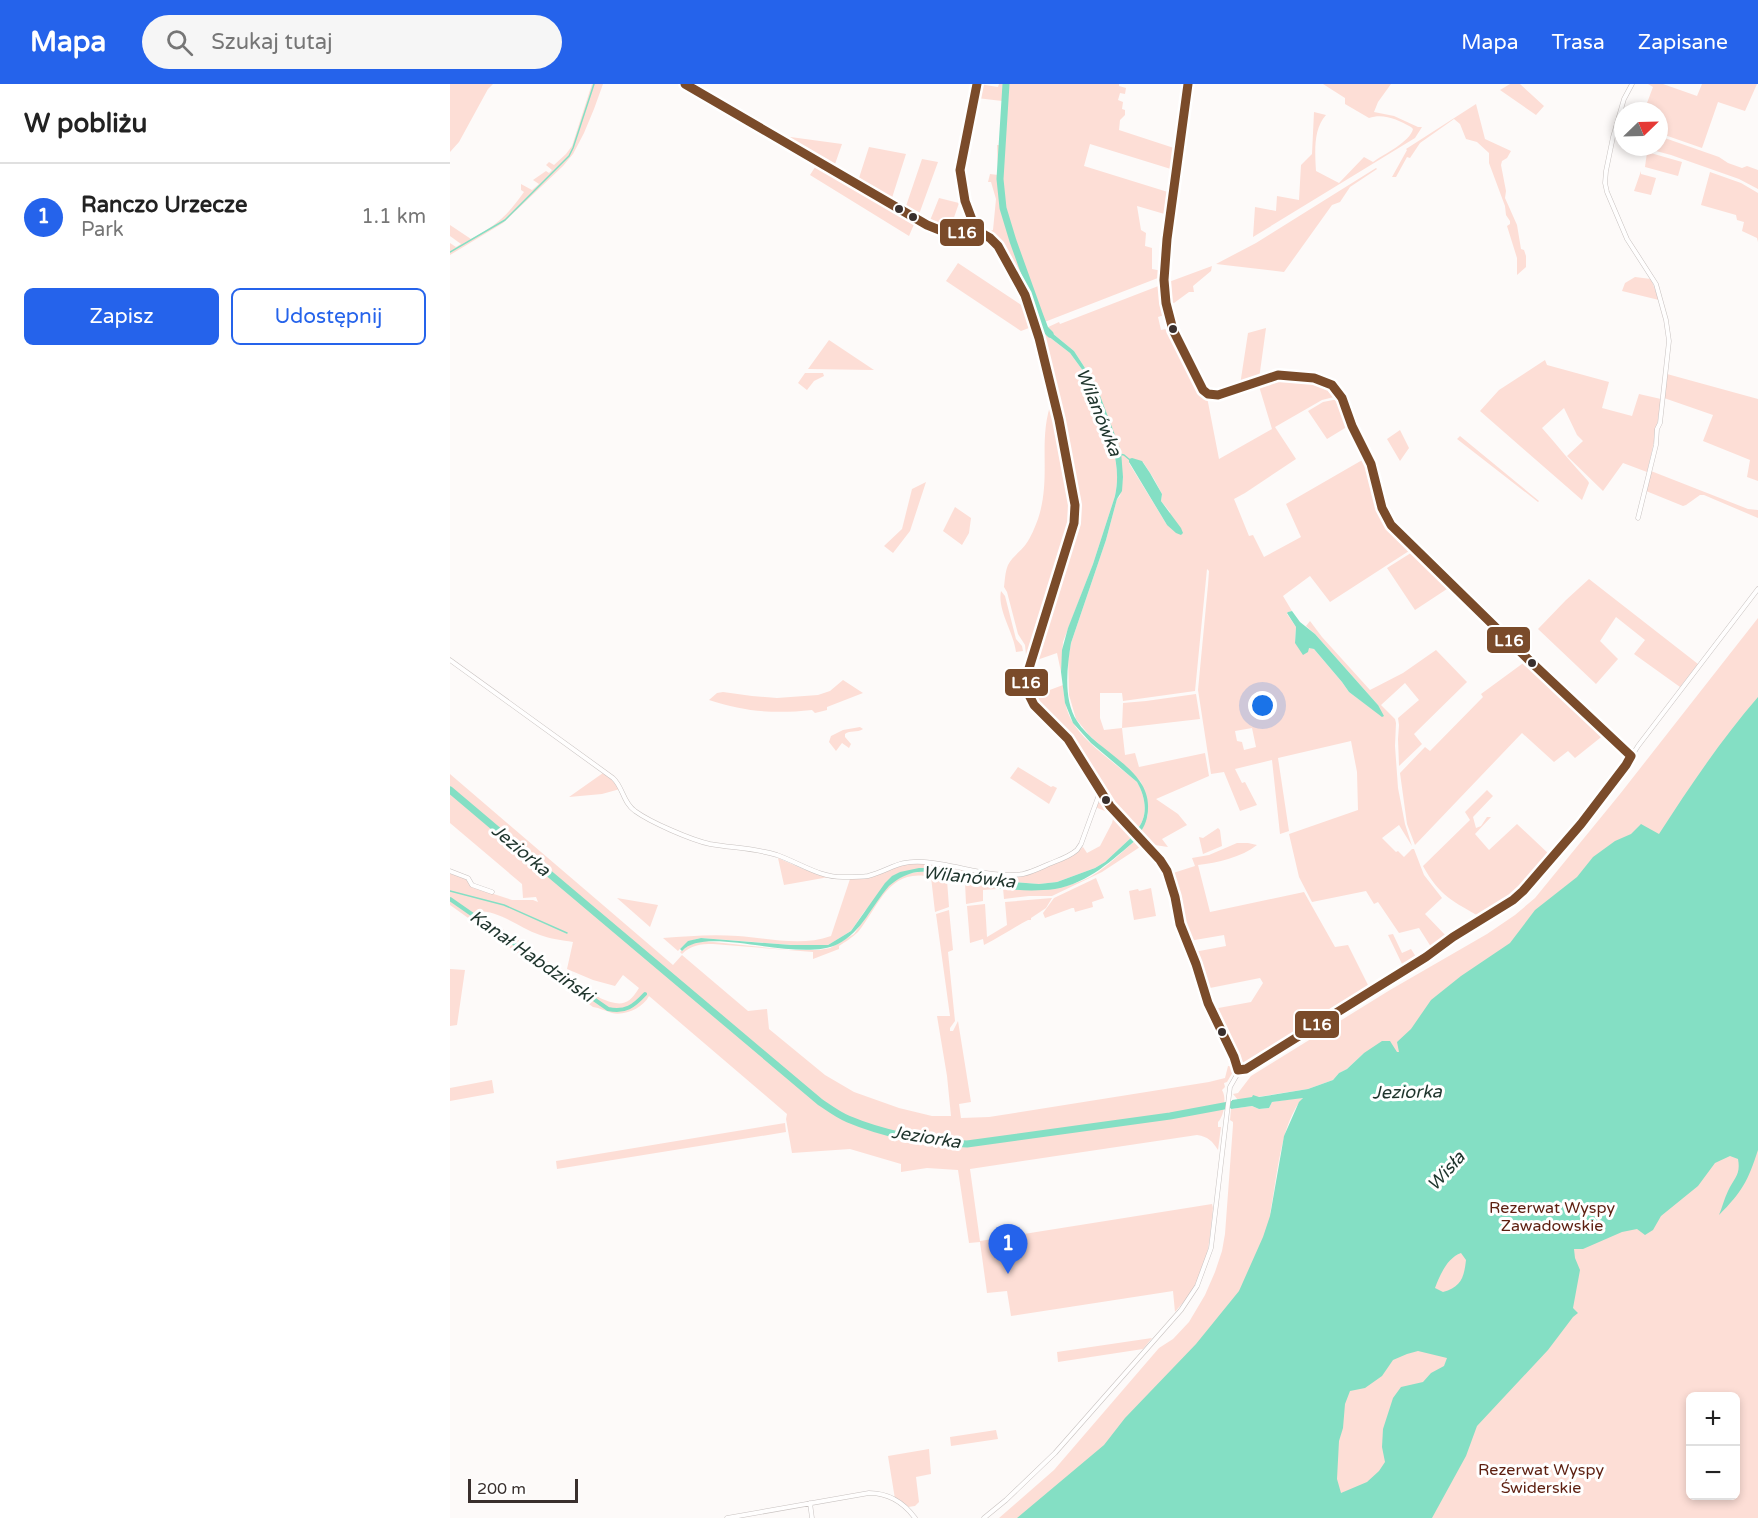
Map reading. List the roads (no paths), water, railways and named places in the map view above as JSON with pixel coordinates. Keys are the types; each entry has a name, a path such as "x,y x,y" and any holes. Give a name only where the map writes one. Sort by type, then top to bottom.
{"street":[{"path":"686,84 927,225 949,232 977,233 996,243 1025,295 1039,338 1059,420 1075,505 1074,523 1026,678 1027,691 1034,705 1076,750 1110,806 1160,860 1167,871 1180,924 1205,992 1238,1070 1231,1082 1229,1093 1211,1248 1208,1262 1197,1286 1181,1310 1055,1453 984,1518"},
{"path":"977,84 960,170 965,201 977,233"},
{"path":"1188,84 1167,239 1164,280 1166,303 1173,330 1203,390 1208,394 1218,394 1284,374 1331,383 1338,391 1372,467 1385,517 1390,525 1631,756"},
{"path":"1632,84 1623,99 1613,137 1606,171 1606,187 1627,238 1656,284 1669,334 1660,423 1638,519"},
{"path":"1238,1070 1246,1069 1513,900 1532,882 1574,832 1758,589"},
{"path":"450,660 613,778 621,788 628,805 635,812 684,836 702,842 777,855 816,873 842,877 864,877 900,863 912,861 941,863 997,873 1032,872 1077,850 1100,791"},
{"path":"450,871 468,878 472,885 492,892"},
{"path":"727,1518 851,1495 874,1493 902,1504 915,1518"},
{"path":"810,1503 812,1518"}],"water":[{"path":"1043,328 1074,351 1096,385 1121,451 1122,491 1117,499 1106,540 1071,643 1067,683 1070,703 1077,721 1096,742 1131,771 1146,794 1147,815 1139,834 1136,831 1143,819 1145,807 1137,782 1091,743 1073,723 1065,703 1061,672 1062,650 1115,496 1117,476 1113,448 1089,379 1070,353 1048,336"},
{"path":"1132,458 1142,461 1150,473 1162,494 1161,501 1181,528 1183,533 1181,535 1167,525 1129,462"},
{"path":"1292,611 1378,705 1384,716 1382,717 1349,692 1314,649 1309,648 1308,652 1303,655 1295,643 1296,627 1287,613"},
{"name":"Rezerwat Wyspy Zawadowskie","path":"1758,697 1758,1150 1743,1186 1727,1207 1719,1215 1739,1169 1738,1159 1730,1156 1715,1163 1698,1186 1661,1216 1653,1230 1645,1235 1637,1229 1622,1232 1583,1249 1574,1249 1580,1270 1573,1308 1578,1313 1548,1350 1477,1426 1466,1456 1432,1518 1017,1518 1104,1445 1125,1418 1196,1344 1239,1291 1270,1216 1284,1136 1303,1098 1272,1102 1269,1108 1259,1109 1252,1106 1231,1109 1232,1100 1253,1095 1259,1097 1308,1089 1333,1080 1364,1053 1382,1041 1390,1041 1399,1052 1397,1042 1411,1029 1431,1000 1461,976 1510,943 1535,910 1577,877 1593,857 1615,841 1631,834 1641,824 1659,834 1706,764","holes":["1461,1253 1466,1260 1461,1281 1443,1292 1435,1288 1448,1263","1418,1351 1447,1358 1444,1366 1431,1373 1423,1382 1401,1387 1393,1398 1383,1429 1382,1447 1385,1462 1367,1482 1341,1493 1337,1479 1339,1441 1343,1428 1345,1404 1350,1391 1365,1388 1382,1376 1393,1360"]},
{"path":"1134,835 1137,839 1099,870 1079,882 1055,889 999,888 927,872 906,875 889,886 854,933 838,944 821,949 800,950 711,941 694,944 682,951 680,949 688,941 701,938 791,945 828,945 851,931 885,883 900,872 930,868 983,880 1039,884 1057,882 1105,862"}],"waterway":[{"path":"450,252 505,220 569,156 594,84"},
{"name":"Wilanówka","path":"1006,84 1000,179 1003,208 1040,316 1045,329 1050,334"},
{"path":"1119,454 1130,460"},
{"name":"Jeziorka","path":"450,790 820,1102 848,1119 906,1137 967,1144 1170,1116 1240,1103"},
{"path":"450,891 504,905 567,933"},
{"name":"Kanał Habdziński","path":"450,899 608,1009 629,1008 645,994"}],"place":[{"name":"Ranczo Urzecze","path":"1008,1274"}],"water label":[{"name":"Wisła","path":"1446,1171"}],"park label":[{"name":"Rezerwat Wyspy Świderskie","path":"1541,1479"}]}
